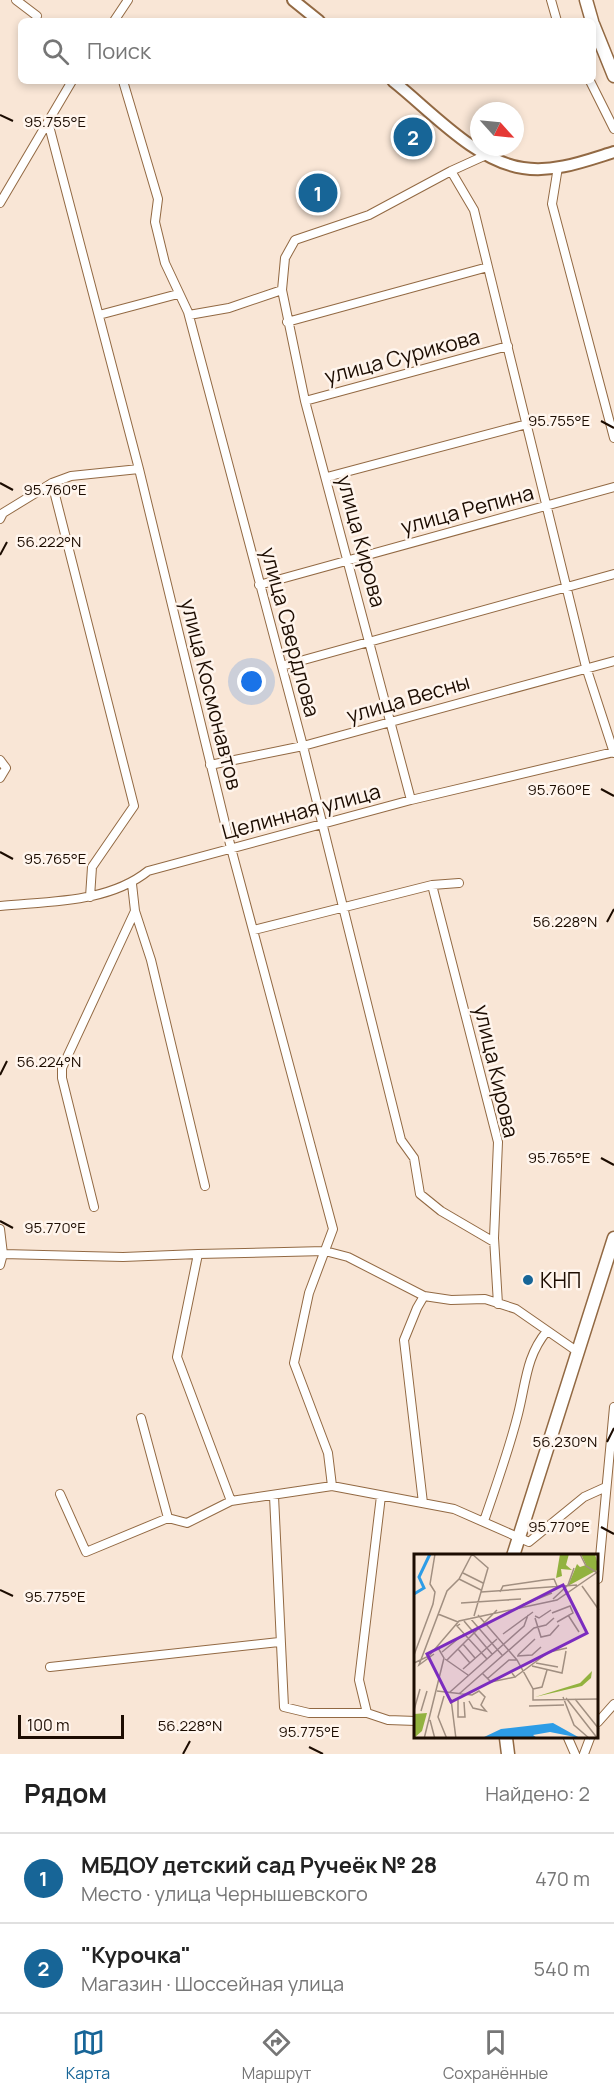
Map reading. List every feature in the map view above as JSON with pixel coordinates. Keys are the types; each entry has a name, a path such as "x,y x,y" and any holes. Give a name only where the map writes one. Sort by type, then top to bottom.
{"main road":[{"path":"586,0 591,18"},
{"path":"596,32 614,76"},
{"path":"514,1554 614,1238"},
{"path":"507,1739 508,1754"}],"street":[{"path":"16,0 37,16"},
{"path":"116,18 128,0"},
{"path":"293,0 315,18"},
{"path":"551,0 556,18"},
{"path":"0,203 70,84"},
{"name":"улица Свердлова","path":"124,84 158,198 155,222 165,263 189,315 303,746 401,1140 414,1158 420,1194 441,1211 494,1242"},
{"path":"397,84 470,144"},
{"path":"592,84 614,129"},
{"name":"улица Космонавтов","path":"48,122 139,469 231,848 333,1229 309,1293 294,1363 328,1453 332,1486"},
{"path":"484,156 525,169 558,167 614,152"},
{"name":"улица Кирова","path":"411,800 388,723 327,477 305,401 282,290 285,258 295,240 369,215 484,156"},
{"path":"558,167 552,204 614,438"},
{"path":"451,171 474,210 568,585 586,667 614,752"},
{"path":"287,322 488,267"},
{"path":"189,315 229,308 282,290"},
{"path":"99,315 178,294"},
{"name":"улица Сурикова","path":"305,401 508,346"},
{"path":"327,477 527,424"},
{"path":"0,519 3,513 52,483 71,476 139,469"},
{"path":"52,483 134,806 92,867 90,897"},
{"name":"улица Репина","path":"260,585 614,487"},
{"path":"282,666 369,640 614,574"},
{"name":"улица Весны","path":"210,765 303,746 614,661"},
{"name":"Целинная улица","path":"0,906 90,897 132,884 148,871 231,848 411,800 614,752"},
{"path":"0,760 6,768 0,778"},
{"path":"132,884 135,911 151,960 205,1186"},
{"path":"254,930 432,885 459,884"},
{"name":"улица Кирова","path":"432,885 498,1142 494,1242 498,1304"},
{"path":"94,1207 62,1078 62,1068 135,911"},
{"path":"0,1229 3,1254 0,1264"},
{"path":"3,1254 123,1257 325,1251 348,1257 424,1296 451,1300 485,1299 516,1309 578,1353"},
{"path":"198,1254 177,1357 231,1502"},
{"path":"423,1503 404,1340 424,1296"},
{"path":"484,1521 518,1414 529,1359 536,1343 547,1331"},
{"path":"599,1559 614,1407"},
{"path":"141,1418 168,1518"},
{"path":"60,1494 86,1552 168,1518 187,1523 231,1502 332,1486 454,1509 529,1542 584,1497 606,1487"},
{"path":"274,1496 279,1642 284,1707 309,1713 367,1713 388,1720 414,1721"},
{"path":"367,1713 359,1680 381,1496"},
{"path":"519,1538 520,1554"},
{"path":"50,1667 279,1642"},
{"path":"599,1720 614,1704"},
{"path":"569,1739 574,1754"},
{"path":"584,1754 589,1739"}],"place":[{"name":"\"Курочка\"","path":"413,137"},
{"name":"МБДОУ детский сад Ручеёк № 28","path":"318,193"},
{"name":"КНП","path":"528,1280"}]}
